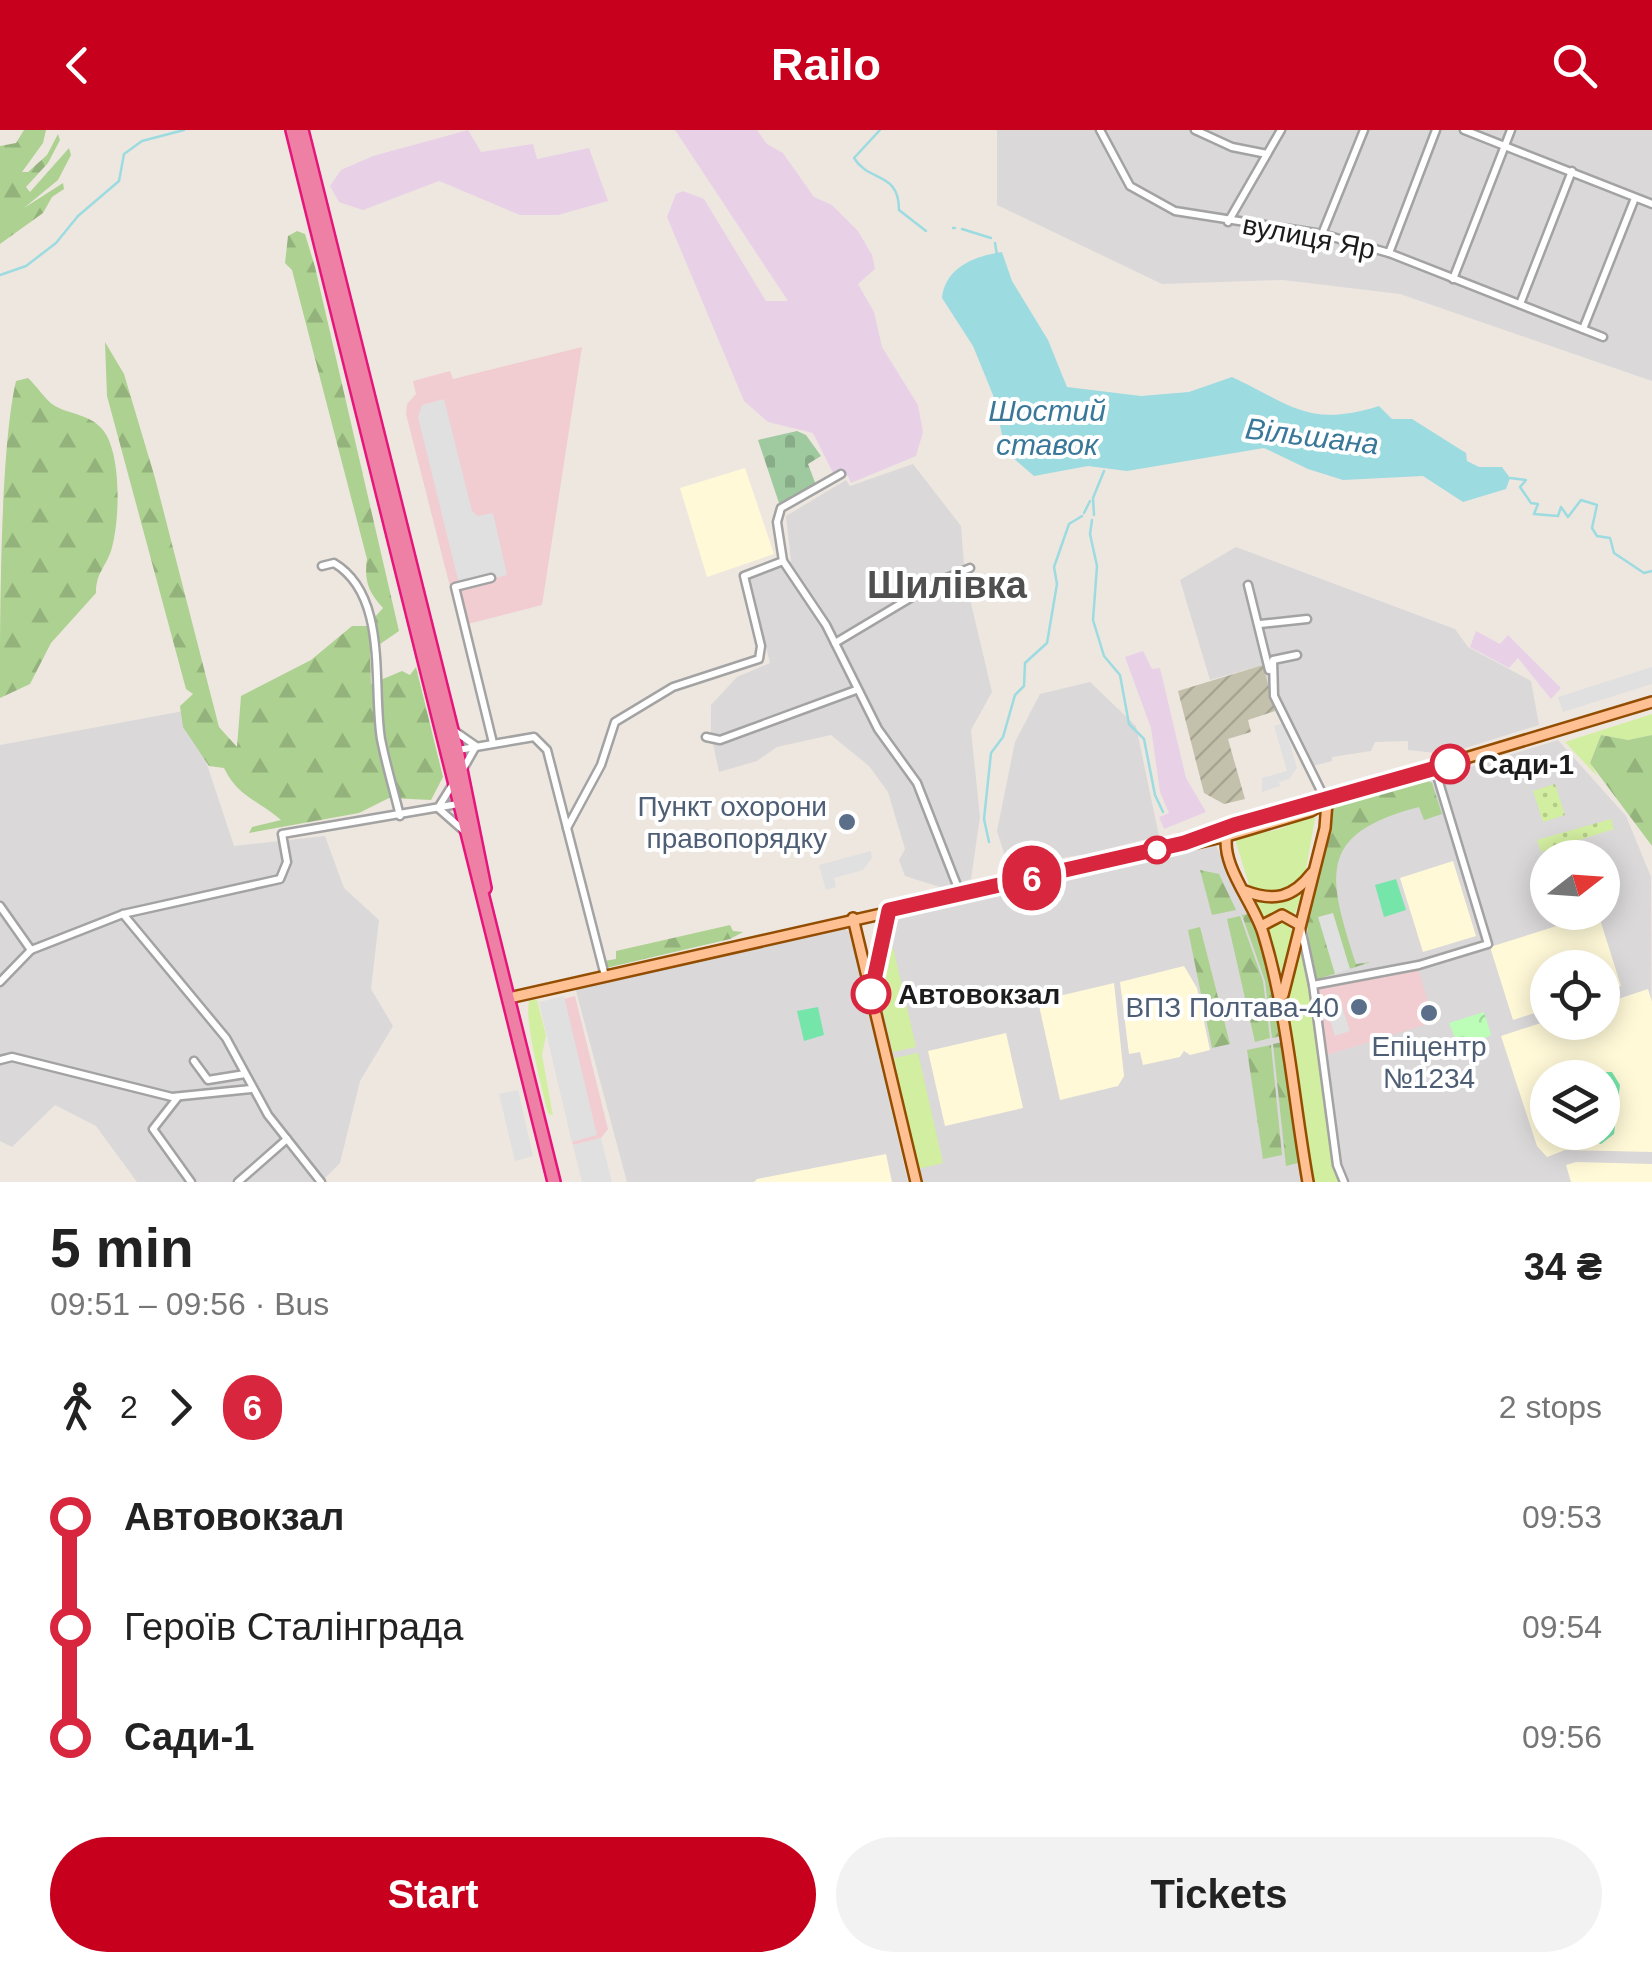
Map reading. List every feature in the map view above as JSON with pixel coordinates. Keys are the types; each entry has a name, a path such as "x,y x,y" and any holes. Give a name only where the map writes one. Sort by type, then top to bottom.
{"highway":[{"path":"292,130 449,764 459,785 520,1044 518,1074 533,1098 554,1182"},
{"path":"302,130 457,750 462,772 458,804 469,829"}],"main road":[{"path":"508,998 1312,812 1327,802 1652,702"},
{"path":"1283,998 1316,869 1327,802"},
{"path":"1228,831 1226,854 1261,926 1283,998 1308,1182"},
{"path":"1245,891 1278,898 1300,887 1316,869"},
{"path":"871,994 889,910"},
{"path":"1261,926 1282,914 1300,926"},
{"path":"853,918 916,1182"}],"street":[{"name":"вулиця Яр","path":"1100,130 1130,186 1175,211 1322,234 1389,252 1603,337"},
{"path":"1195,130 1232,147 1267,154"},
{"path":"1228,222 1281,130"},
{"path":"1322,234 1364,130"},
{"path":"1389,252 1436,130"},
{"path":"1464,130 1652,204"},
{"path":"1453,279 1511,130"},
{"path":"1520,304 1572,172"},
{"path":"1583,329 1635,198"},
{"path":"841,474 781,508 777,522 783,561 835,644 856,690 918,783 960,894"},
{"path":"566,828 602,765 615,722 673,687 760,659 761,646 744,576 783,561"},
{"path":"322,566 334,563 352,574 363,600 376,658 382,742 400,816"},
{"path":"835,644 937,582 970,568"},
{"path":"490,578 455,587 493,743"},
{"path":"1248,585 1274,696 1327,802"},
{"path":"1260,624 1307,619"},
{"path":"1270,672 1273,660 1297,655"},
{"path":"706,737 720,740 856,690"},
{"path":"450,722 466,743 476,746"},
{"path":"444,742 457,750 534,737 542,743 605,976"},
{"path":"462,772 476,746"},
{"path":"449,764 457,750"},
{"path":"1313,984 1419,966 1488,944 1435,769"},
{"path":"438,808 459,785"},
{"path":"0,982 29,953 122,914 280,879 288,862 282,834 458,804"},
{"path":"438,808 469,829"},
{"path":"0,906 29,953"},
{"path":"122,914 226,1038 251,1088 321,1182"},
{"path":"1300,926 1313,984 1336,1164 1344,1182"},
{"path":"0,1060 12,1057 178,1097 251,1088"},
{"path":"194,1061 208,1080 245,1074"},
{"path":"178,1097 153,1128 191,1182"},
{"path":"238,1182 287,1139"}],"shaded area":[{"path":"468,130 481,152 533,144 537,159 589,148 608,201 558,215 520,215 439,181 363,210 339,202 330,186 341,170 373,156"},
{"path":"675,130 757,130 767,144 783,153 814,197 832,205 858,231 875,269 858,284 874,312 882,347 918,405 923,432 916,456 851,483 848,476 833,473 813,433 768,422 744,401 667,217 676,194 683,191 704,199 766,301 788,301"},
{"path":"997,130 1652,130 1652,381 1400,294 1283,280 1162,284 997,205"},
{"path":"582,347 542,605 460,626 406,414 407,404 416,394 413,381 450,371 453,379"},
{"path":"444,399 472,511 478,516 493,513 507,575 460,588 418,417 422,405"},
{"path":"913,464 961,526 965,578 992,692 971,730 980,817 971,879 943,888 905,876 899,860 905,849 888,792 869,766 831,735 777,747 757,761 719,772 711,734 711,705 737,677 770,663 749,579 791,561 786,516 846,480 850,486"},
{"path":"745,468 774,554 707,577 680,488"},
{"path":"1236,547 1455,629 1468,647 1531,681 1539,725 1446,754 1408,750 1408,741 1375,742 1371,751 1332,757 1332,761 1309,767 1277,692 1270,693 1263,665 1210,680 1180,580"},
{"path":"1476,631 1500,644 1508,635 1561,688 1551,699 1518,658 1509,668 1470,647"},
{"path":"1143,651 1152,669 1160,668 1186,778 1206,812 1164,829 1159,817 1169,813 1160,792 1151,728 1125,657"},
{"path":"1263,665 1275,711 1248,720 1251,732 1228,739 1245,799 1224,804 1204,793 1178,691"},
{"path":"1652,667 1652,684 1563,712 1558,697"},
{"path":"1090,682 1136,726 1159,836 1087,854 1008,866 997,831 1015,742 1040,694"},
{"path":"189,710 234,846 325,836 344,888 379,920 371,989 393,1026 360,1081 340,1163 321,1182 137,1182 96,1126 55,1105 12,1147 0,1141 0,745"},
{"path":"1284,723 1297,768 1289,779 1279,782 1280,786 1262,792 1262,778 1287,771 1274,726"},
{"path":"1558,740 1626,816 1651,877 1652,1182 1350,1182 1342,1163 1327,1055 1434,1021 1317,987 1309,933 1337,808"},
{"path":"1215,844 1258,926 1278,999 1302,1182 921,1182 877,991 887,930 894,919"},
{"path":"871,851 872,858 863,870 834,878 836,887 826,890 819,865"},
{"path":"1453,861 1476,936 1423,952 1400,878"},
{"path":"1333,913 1350,969 1335,974 1318,917"},
{"path":"842,927 850,932 908,1182 627,1182 575,987"},
{"path":"1544,930 1603,930 1610,950 1530,950 1530,1014 1513,1020 1490,947"},
{"path":"1184,966 1197,988 1210,1050 1190,1055 1184,1051 1180,1057 1143,1065 1140,1052 1129,1054 1120,982"},
{"path":"1418,968 1434,1022 1327,1055 1317,987"},
{"path":"1114,983 1124,1076 1118,1086 1060,1100 1038,1001"},
{"path":"1648,989 1652,1002 1652,1152 1565,1150 1620,1150 1620,1060 1530,1060 1530,1125 1501,1036 1530,1027 1530,1040 1620,1040 1620,998"},
{"path":"1338,994 1350,1031 1335,1036 1323,999"},
{"path":"564,996 597,1135 572,1142 539,1002"},
{"path":"575,996 608,1129 601,1138 573,1145 540,1005"},
{"path":"1006,1033 1023,1108 945,1126 928,1051"},
{"path":"518,1090 533,1156 515,1161 499,1094"},
{"path":"601,1138 612,1182 582,1182 573,1145"},
{"path":"1541,1150 1565,1150 1547,1157"},
{"path":"886,1154 892,1182 754,1182 757,1179"},
{"path":"1652,1164 1652,1182 1571,1182 1566,1165"}],"green space":[{"path":"24,130 46,130 43,143 22,172 28,172 47,155 58,134 60,140 48,163 26,187 30,192 69,148 71,155 58,180 24,208 63,183 64,189 52,197 43,213 0,244 0,146 16,143"},
{"path":"297,231 305,234 315,267 399,631 370,651 371,684 402,671 410,675 416,667 443,777 431,800 389,798 359,813 249,833 252,827 281,820 242,792 224,768 209,766 183,727 180,706 193,694 186,689 107,396 105,342 124,374 155,478 219,727 237,747 241,696 311,660 352,626 367,626 383,608 368,585 367,559 292,270 285,263 288,236"},
{"path":"28,378 55,406 86,418 103,430 114,455 116,523 96,593 51,643 30,684 0,698 7,448 16,381"},
{"path":"797,431 806,435 821,456 808,464 816,485 779,503 758,440"},
{"path":"1652,714 1652,735 1628,740 1601,735 1590,762 1597,776 1565,742"},
{"path":"1601,735 1628,740 1652,735 1652,846 1590,763"},
{"path":"1424,778 1432,783 1442,814 1424,820 1419,807 1385,818 1361,831 1346,846 1338,863 1340,907 1356,964 1371,962 1315,980 1306,920 1334,805"},
{"path":"1555,784 1565,815 1543,822 1533,791"},
{"path":"1316,813 1305,874 1280,891 1266,893 1250,888 1235,839 1280,829"},
{"path":"1611,819 1614,829 1579,840 1537,840"},
{"path":"1200,870 1219,874 1236,910 1212,915"},
{"path":"1396,879 1406,910 1384,917 1375,885"},
{"path":"1298,891 1302,894 1294,916 1281,911 1261,917 1253,901 1276,901"},
{"path":"1250,914 1268,963 1281,1036 1272,1038 1265,981 1242,915"},
{"path":"1240,916 1263,981 1270,1038 1255,1042 1227,919"},
{"path":"1283,919 1294,933 1283,977 1267,929"},
{"path":"730,925 733,931 743,932 730,939 606,968 604,961 616,959 616,951"},
{"path":"1200,927 1230,1044 1212,1048 1188,930"},
{"path":"1301,935 1339,1182 1312,1182 1288,1001"},
{"path":"893,947 916,1047 893,1052 877,987"},
{"path":"530,999 537,1000 546,1035 542,1055 553,1116 548,1113 534,1054"},
{"path":"818,1007 824,1035 804,1041 797,1011"},
{"path":"1484,1012 1491,1035 1460,1050 1449,1023"},
{"path":"1283,1042 1298,1163 1286,1166 1273,1044"},
{"path":"1271,1045 1282,1155 1263,1159 1247,1050"},
{"path":"918,1053 943,1163 918,1169 894,1058"}],"water":[{"name":"Шостий ставок","path":"1002,252 1012,281 1048,340 1067,387 1141,396 1189,392 1232,377 1286,404 1317,414 1335,415 1379,406 1392,419 1412,419 1466,453 1467,461 1479,467 1502,467 1510,478 1506,489 1463,502 1423,476 1343,480 1264,448 1127,471 1088,466 1034,476 1006,452 993,395 973,346 942,298 955,271 981,257"}],"waterway":[{"name":"Вільшана","path":"0,275 26,266 56,243 78,216 119,181 124,154 142,141 184,130"},
{"name":"Вільшана","path":"880,130 854,158 860,166 889,183 898,198 899,210 926,231"},
{"name":"Вільшана","path":"962,229 991,238"},
{"name":"Вільшана","path":"995,243 997,255"},
{"path":"1094,515 1093,498 1104,471"},
{"name":"Вільшана","path":"1510,478 1526,480 1520,487 1531,503 1538,504 1534,514 1558,516 1561,507 1568,517 1581,500 1597,505 1592,528 1597,536 1610,538 1614,553 1644,573 1652,571"},
{"path":"1084,513 1090,501"},
{"path":"989,842 984,819 991,753 1003,737 1015,695 1024,686 1025,663 1047,643 1057,584 1054,567 1069,524 1082,516"},
{"path":"1092,520 1090,534 1097,566 1093,620 1104,656 1120,675 1129,724 1144,739 1155,795 1163,812"}],"bus line":[{"name":"6","path":"871,994 889,910 1201,839 1234,825 1309,803 1327,802 1450,764"}],"place":[{"name":"Сади-1","path":"1450,764"},
{"name":"Пункт охорони правопорядку","path":"847,822"},
{"name":"Автовокзал","path":"871,994"},
{"name":"ВПЗ Полтава-40","path":"1359,1007"},
{"name":"Епіцентр №1234","path":"1429,1013"}],"district":[{"name":"Шилівка","path":"947,585"}]}
